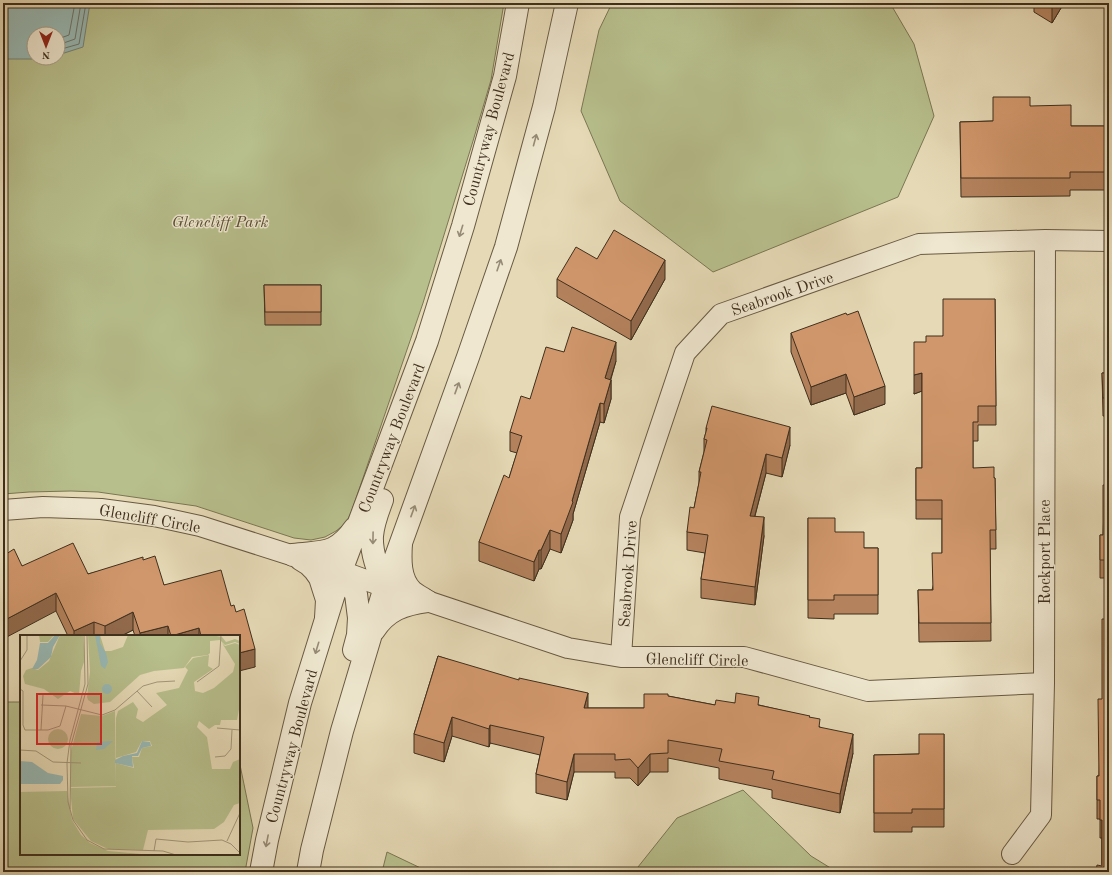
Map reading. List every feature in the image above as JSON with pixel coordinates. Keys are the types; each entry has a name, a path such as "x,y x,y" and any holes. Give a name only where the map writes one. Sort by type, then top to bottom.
{"street":[{"name":"Countryway Boulevard","path":"261,872 267,840 300,703 341,571 428,341 463,226 505,76 518,3"},
{"path":"308,872 312,850 342,731 385,587 506,247 544,107 567,3"},
{"name":"Seabrook Drive","path":"621,657 630,516 684,353 721,314 919,244 1045,240 1109,241"},
{"name":"Rockport Place","path":"1012,854 1041,815 1044,683 1045,240"},
{"path":"385,587 377,568 372,536 374,525 400,445 431,366 438,341 440,300"},
{"name":"Glencliff Circle","path":"3,510 43,507 101,508 154,516 200,526 341,571 568,648 621,657 744,656 868,691 1044,683"},
{"path":"293,556 318,553 335,548 342,544 361,518"},
{"name":"Glencliff Circle","path":"341,571 376,562 388,554 403,538"},
{"name":"Glencliff Circle","path":"403,538 401,555 403,574 412,590 427,601"},
{"name":"Glencliff Circle","path":"293,556 308,565 319,578 326,600 325,622"},
{"path":"312,850 310,821 324,748 358,635 359,618 356,594 341,571"},
{"name":"Glencliff Circle","path":"325,622 344,602 356,594 375,587 385,587"},
{"path":"370,636 382,619 395,610 408,604 427,601"}],"green space":[{"name":"Glencliff Park","path":"3,3 504,3 491,80 473,141 423,303 351,513 346,523 325,537 311,540 294,538 196,506 98,492 29,492 3,494"},
{"path":"612,3 890,3 914,44 934,116 898,197 713,272 620,201 581,111 599,30"},
{"path":"3,702 20,702 20,855 240,855 240,765 253,828 245,872 3,872"},
{"path":"743,790 811,856 837,872 634,872 677,818"},
{"path":"387,852 429,872 382,872"}],"water":[{"path":"3,3 90,3 83,47 66,52 66,26 26,26 26,59 3,59"}],"building":[{"path":"993,97 1030,97 1030,106 1071,105 1071,126 1109,126 1109,172 1070,172 1070,178 961,178 960,122 993,121"},
{"path":"614,230 665,260 631,321 557,279 576,247 597,259"},
{"path":"264,285 321,285 321,312 265,312"},
{"path":"943,299 995,299 996,406 978,406 978,422 973,422 973,468 994,467 995,478 996,530 990,530 991,623 919,623 918,590 933,590 932,553 942,553 942,500 916,500 916,468 922,468 922,373 914,375 914,342 926,342 926,336 943,336"},
{"path":"858,311 885,386 854,397 846,374 811,387 791,333 846,313 847,315"},
{"path":"572,327 616,342 605,378 611,380 604,404 600,403 572,501 573,502 561,534 550,530 534,562 479,542 504,475 509,478 522,436 510,432 521,396 530,399 546,347 564,352"},
{"path":"1108,332 1109,332 1109,373"},
{"path":"1102,373 1109,373 1109,450 1108,398 1103,398"},
{"path":"712,406 790,427 782,458 766,454 750,516 764,517 755,587 701,579 708,535 687,532 690,507 694,508 701,472 699,472 707,440 704,439"},
{"path":"1106,450 1109,450 1109,560 1100,560 1100,535 1103,535 1103,485 1105,485"},
{"path":"808,518 835,518 835,532 864,532 864,548 878,548 878,595 834,595 834,600 808,600"},
{"path":"73,543 88,574 143,557 143,560 155,556 164,585 221,570 231,606 234,605 236,612 244,609 255,649 240,653 240,635 201,635 199,628 174,635 171,635 168,626 140,633 133,612 105,626 94,622 74,631 56,593 3,621 3,556 14,549 22,566"},
{"path":"1102,619 1109,619 1109,872 1096,872 1097,865 1102,866 1102,820 1100,820 1100,800 1097,800 1097,776 1099,776 1098,699 1102,699"},
{"path":"438,656 519,680 519,678 588,693 584,708 644,708 644,694 668,694 668,696 715,705 716,700 735,703 736,693 759,697 758,705 820,719 819,727 853,734 840,794 772,779 774,771 719,761 722,749 668,740 668,753 650,754 638,768 630,759 615,760 615,754 574,754 567,782 536,774 544,737 490,725 489,729 452,717 444,743 414,734"},
{"path":"919,734 944,734 944,809 912,809 912,813 874,813 874,755 919,754"}]}
